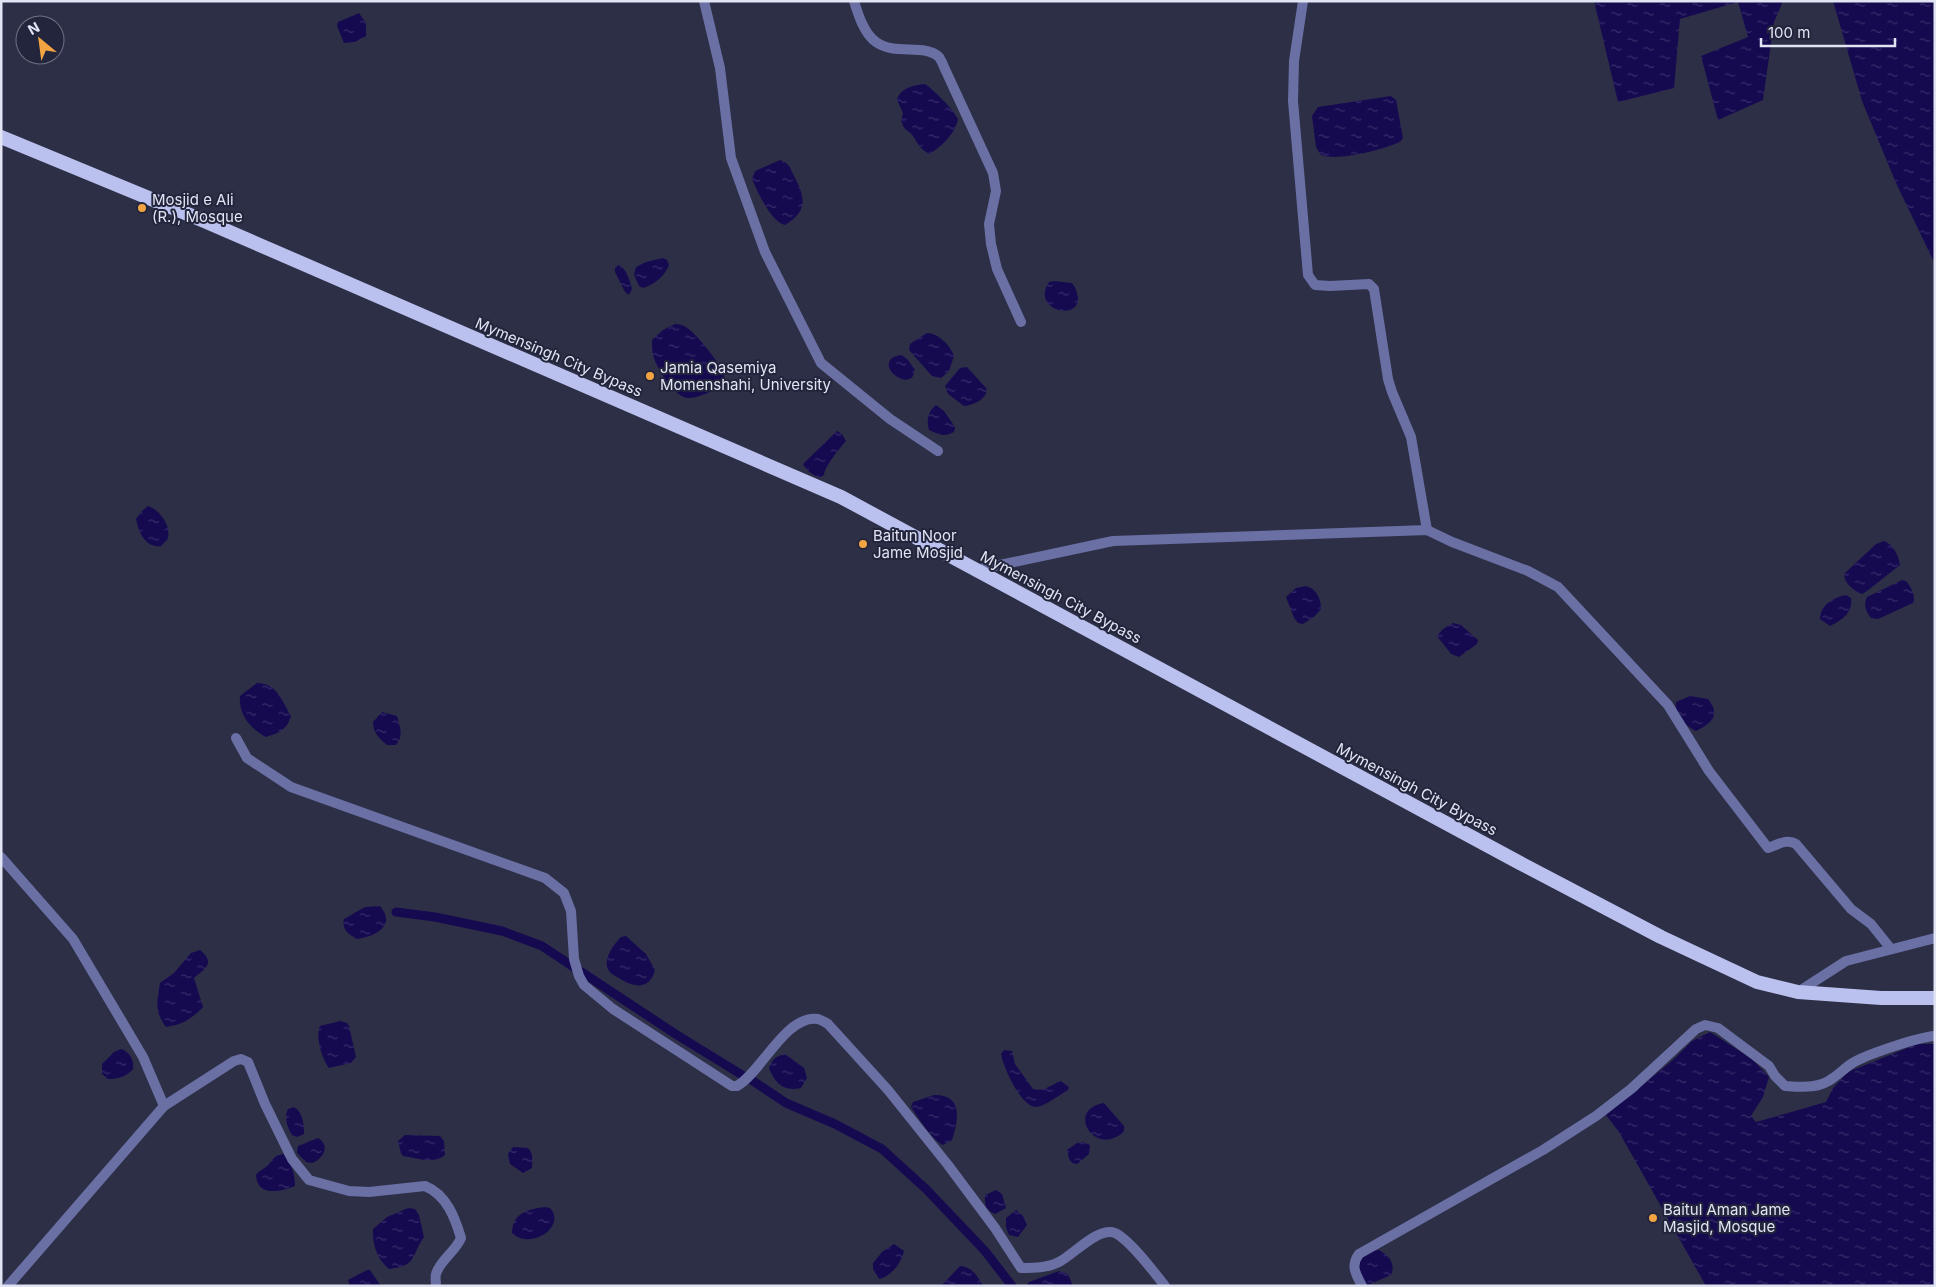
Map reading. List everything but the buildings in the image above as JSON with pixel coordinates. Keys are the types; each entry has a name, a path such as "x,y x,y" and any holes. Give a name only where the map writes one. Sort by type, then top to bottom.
{"highway":[{"name":"Mymensingh City Bypass","path":"1,137 202,220 841,497 1511,858 1661,937 1757,982 1798,992 1881,998 1935,998"}],"street":[{"path":"704,1 720,68 731,158 764,252 821,363 890,419 938,451"},
{"path":"854,1 866,30 875,42 893,49 909,51 925,49 938,57 944,68 993,173 996,192 989,224 991,244 997,269 1021,322"},
{"path":"1303,1 1294,61 1293,100 1308,275 1315,285 1369,284 1374,289 1388,379 1412,437 1427,530"},
{"path":"976,570 1113,541 1427,530 1452,542 1528,571 1558,587 1668,705 1709,770 1768,848 1787,841 1792,841 1796,844 1851,910 1871,924 1891,949"},
{"path":"236,738 247,758 291,787 545,878 564,893 572,911 574,959 584,985 612,1009 732,1086 737,1086 750,1077 785,1033 805,1021 817,1019 828,1024 888,1090 942,1157 995,1228 1021,1268 1036,1269 1058,1262 1099,1234 1108,1232 1116,1234 1140,1255 1165,1286"},
{"path":"1,857 73,939 143,1057 164,1106"},
{"path":"1798,992 1846,961 1935,938"},
{"path":"1362,1286 1354,1270 1354,1261 1359,1254 1543,1150 1596,1116 1631,1089 1696,1029 1705,1025 1718,1028 1769,1066 1775,1076 1785,1086 1807,1087 1822,1084 1832,1079 1852,1063 1891,1048 1935,1036"},
{"path":"8,1286 164,1106 234,1061 241,1059 248,1062 265,1104 292,1158 308,1180 350,1191 369,1192 425,1186 432,1189 442,1198 451,1212 462,1238 435,1274 436,1286"}],"water":[{"path":"1594,1 1783,1 1774,22 1763,100 1718,120 1701,56 1748,37 1738,2 1680,19 1674,88 1618,102"},
{"path":"1833,1 1935,1 1935,259 1933,260 1896,183 1862,101"},
{"path":"359,13 366,23 366,36 355,42 344,43 337,26 338,22"},
{"path":"925,84 943,100 958,119 957,124 947,139 929,154 903,127 901,120 903,113 897,100 904,90 912,86"},
{"path":"1391,96 1396,100 1403,138 1401,141 1360,154 1335,157 1320,154 1316,147 1312,116 1318,107"},
{"path":"780,160 787,163 790,167 802,196 801,209 793,220 785,225 780,223 770,212 752,179 755,171"},
{"path":"663,258 667,260 669,265 662,276 647,287 639,286 634,275 636,267 646,262"},
{"path":"619,265 626,272 630,282 632,289 629,295 625,292 615,272 615,268"},
{"path":"1049,282 1072,283 1078,298 1077,305 1072,309 1065,311 1057,310 1050,306 1046,300 1045,292"},
{"path":"675,324 684,326 691,331 709,351 724,375 725,383 722,387 693,398 684,397 672,388 655,360 652,340 663,330"},
{"path":"927,333 943,340 954,356 949,371 941,378 932,376 909,350 910,344"},
{"path":"902,355 915,370 912,378 906,380 895,375 889,367 891,359"},
{"path":"967,367 987,389 982,399 964,406 948,394 945,386 960,368"},
{"path":"936,405 944,411 955,427 954,432 942,435 929,430 928,416"},
{"path":"837,431 842,434 846,441 830,462 824,475 819,478 806,469 803,464"},
{"path":"148,506 156,511 167,524 167,540 161,546 151,545 147,542 139,529 136,519"},
{"path":"1884,541 1895,551 1900,565 1867,591 1862,594 1859,593 1848,583 1844,574 1876,544"},
{"path":"1902,580 1906,581 1911,589 1914,598 1913,603 1878,619 1871,618 1865,603 1867,597"},
{"path":"1306,586 1313,589 1317,594 1321,609 1314,617 1303,624 1298,623 1294,618 1286,597 1296,588"},
{"path":"1846,595 1851,598 1851,603 1846,615 1830,626 1820,619 1822,610 1828,602"},
{"path":"1453,623 1461,625 1478,640 1477,644 1459,657 1451,654 1437,636 1443,629"},
{"path":"257,683 274,689 291,716 287,725 282,730 266,737 255,730 246,720 240,702 240,696"},
{"path":"1690,696 1708,699 1714,710 1713,718 1710,722 1696,731 1681,719 1676,706 1676,702"},
{"path":"382,712 397,716 401,735 396,745 387,745 379,738 374,729 373,722"},
{"path":"380,906 385,913 386,919 382,929 377,933 358,939 346,931 344,919 365,907"},
{"path":"626,936 646,954 655,970 650,981 646,984 627,983 608,970 607,960 611,950 621,937"},
{"path":"200,950 208,962 205,969 194,978 203,1007 187,1020 177,1025 166,1027 158,1011 157,1001 160,983 174,973 191,953"},
{"path":"340,1021 347,1023 349,1026 356,1057 351,1063 329,1068 320,1047 319,1030 320,1026"},
{"path":"1710,1032 1752,1059 1769,1077 1763,1097 1751,1116 1756,1122 1826,1102 1833,1088 1848,1072 1917,1044 1935,1044 1935,1286 1706,1286 1619,1132 1606,1115 1673,1060 1692,1041"},
{"path":"121,1049 131,1057 133,1069 122,1077 108,1079 102,1074 102,1064 114,1052"},
{"path":"1004,1050 1012,1051 1015,1064 1033,1089 1044,1089 1061,1081 1069,1087 1068,1090 1044,1105 1036,1107 1030,1105 1019,1094 1005,1068 1001,1054"},
{"path":"785,1054 804,1068 807,1078 801,1088 789,1089 780,1085 771,1073 769,1068 773,1060"},
{"path":"934,1095 950,1099 956,1110 957,1117 952,1140 943,1145 930,1134 911,1107 913,1102"},
{"path":"1104,1103 1124,1126 1120,1135 1107,1140 1091,1134 1085,1120 1087,1113 1093,1107"},
{"path":"294,1107 301,1115 304,1127 304,1134 297,1137 292,1135 286,1119 288,1109"},
{"path":"405,1135 440,1136 444,1141 445,1155 435,1160 403,1156 398,1141"},
{"path":"318,1138 324,1145 324,1152 316,1161 312,1163 306,1162 297,1153 298,1146"},
{"path":"1083,1142 1090,1145 1089,1154 1077,1164 1072,1162 1069,1159 1067,1150 1077,1143"},
{"path":"513,1147 528,1148 530,1150 532,1168 523,1173 510,1164 508,1154"},
{"path":"283,1154 292,1168 295,1186 276,1191 265,1190 257,1182 256,1175 274,1157"},
{"path":"996,1190 1002,1194 1006,1208 995,1214 985,1204 985,1195"},
{"path":"545,1207 550,1208 554,1215 554,1222 544,1234 537,1238 528,1239 520,1238 512,1233 515,1221 522,1213"},
{"path":"408,1208 415,1209 419,1215 424,1237 409,1262 398,1268 389,1269 381,1261 376,1251 373,1229 387,1217"},
{"path":"1016,1210 1023,1216 1027,1225 1018,1237 1009,1235 1006,1227 1006,1218"},
{"path":"894,1244 904,1251 903,1256 892,1272 879,1279 873,1269 873,1263 882,1252"},
{"path":"1379,1250 1391,1260 1393,1267 1391,1275 1368,1285 1361,1279 1358,1262 1367,1254"},
{"path":"960,1266 964,1266 974,1272 983,1286 941,1286"},
{"path":"370,1270 381,1286 350,1286 348,1280"},
{"path":"1059,1271 1068,1274 1073,1286 1026,1286 1029,1282"}],"waterway":[{"path":"396,912 435,917 502,931 542,946 575,968"},
{"path":"580,971 677,1035 747,1078"},
{"path":"750,1079 786,1103 835,1124 882,1149 926,1189 985,1251 1012,1286"}],"place":[{"name":"Mosjid e Ali (R.), Mosque","path":"142,208"},
{"name":"Jamia Qasemiya Momenshahi, University","path":"650,376"},
{"name":"Baitun Noor Jame Mosjid","path":"863,544"},
{"name":"Baitul Aman Jame Masjid, Mosque","path":"1653,1218"}]}
